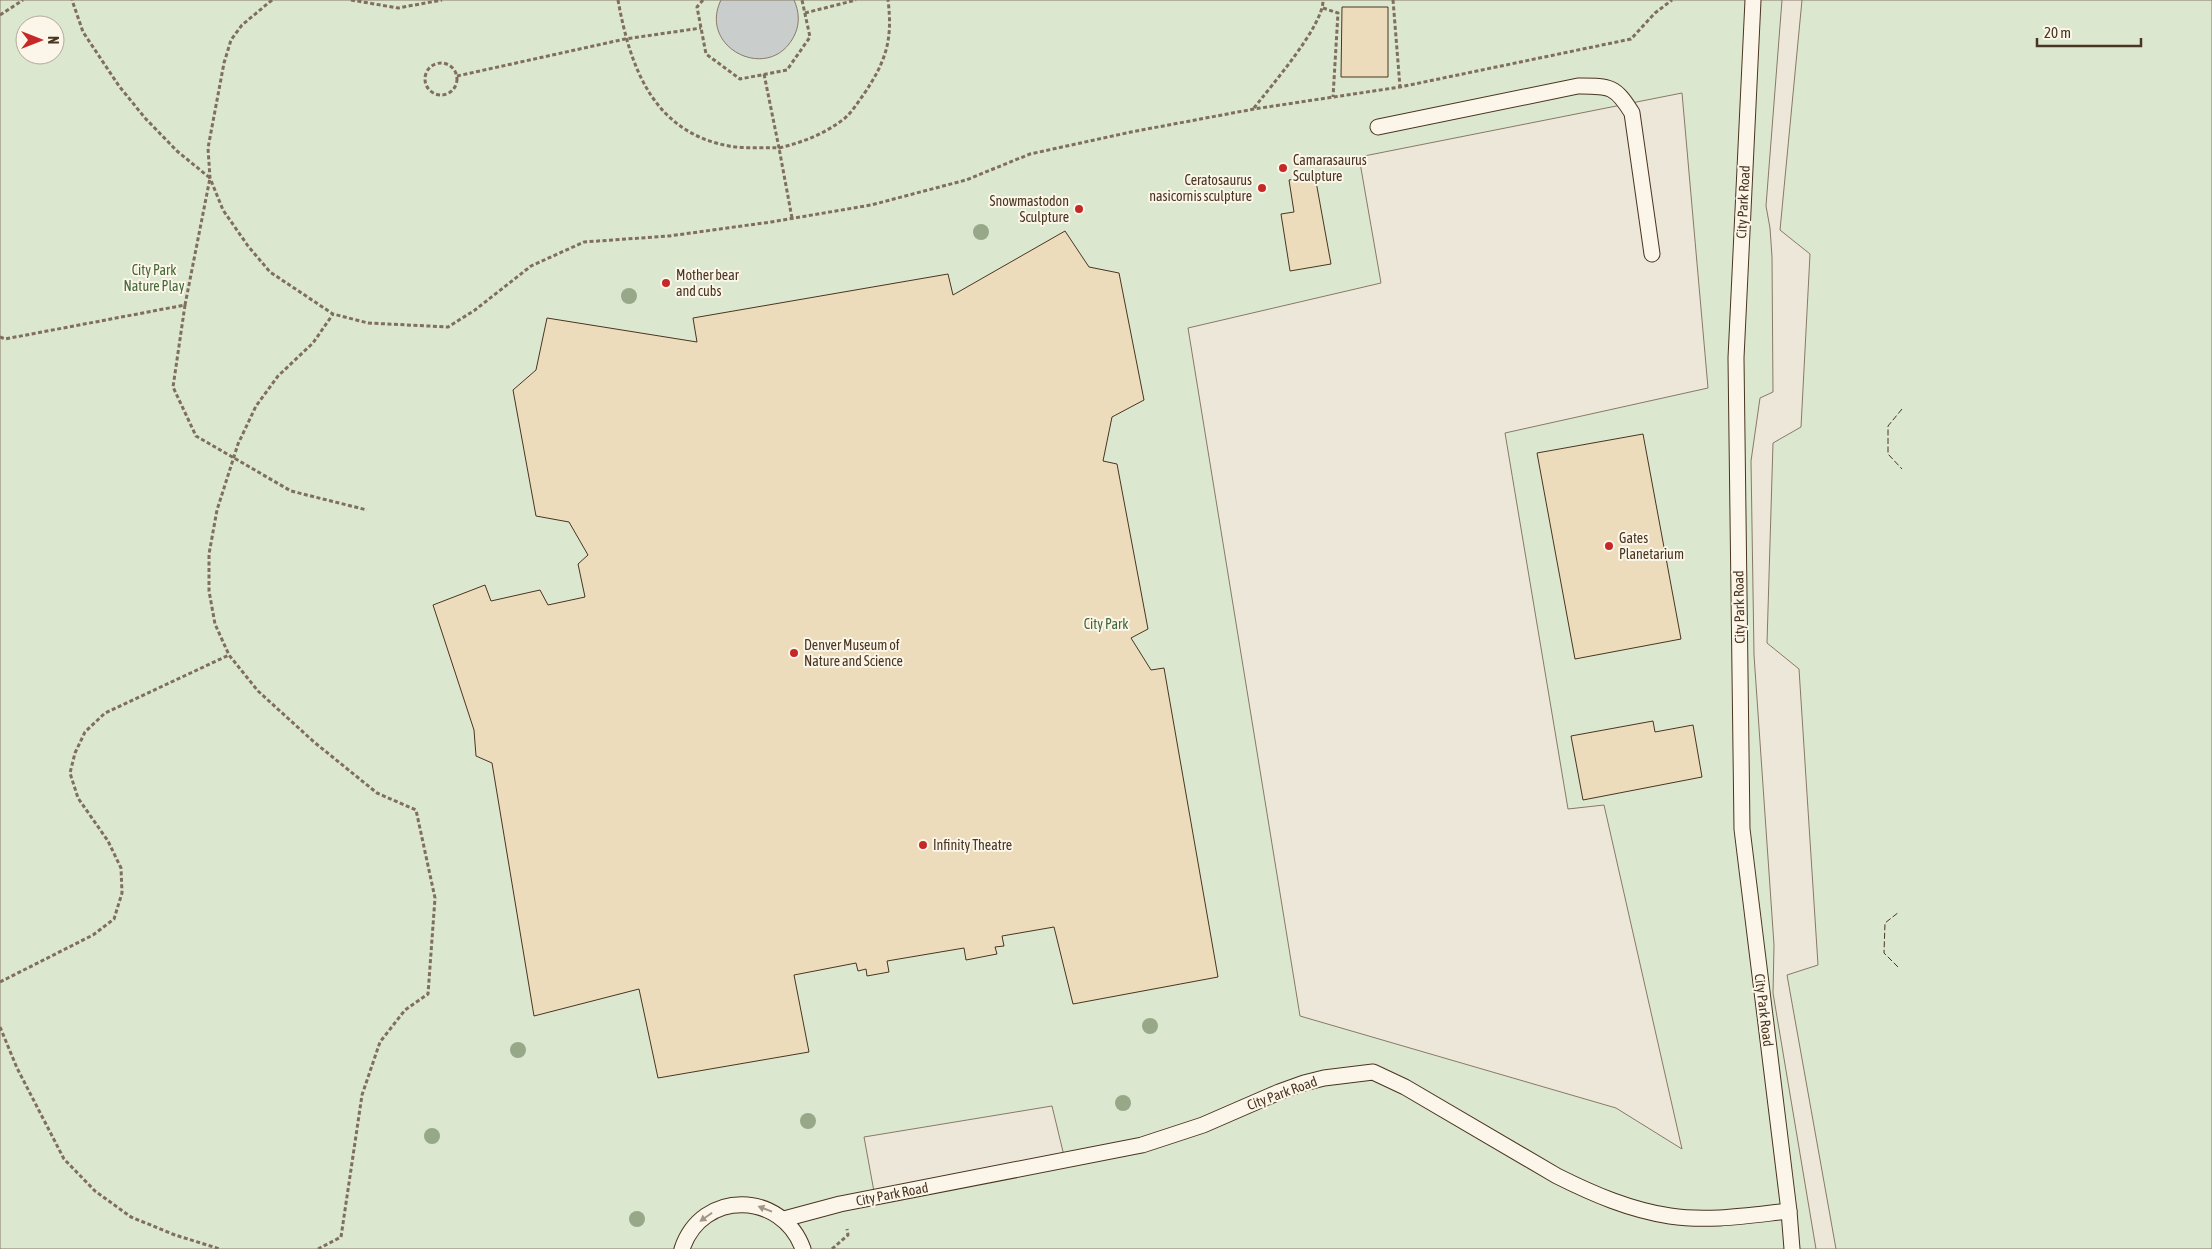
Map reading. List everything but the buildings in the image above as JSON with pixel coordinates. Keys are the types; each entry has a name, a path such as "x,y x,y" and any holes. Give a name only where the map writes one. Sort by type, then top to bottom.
{"lane":[{"name":"City Park Road","path":"1753,0 1736,358 1742,829 1789,1211 1792,1249"},
{"path":"1378,127 1578,86 1604,86 1621,95 1632,113 1652,254"},
{"name":"City Park Road","path":"784,1219 840,1204 1142,1145 1204,1125 1304,1083 1324,1078 1373,1072 1406,1087 1557,1176 1624,1205 1671,1216 1732,1216 1789,1211"},
{"path":"682,1249 686,1238 700,1220 718,1209 743,1204 765,1208 784,1219 798,1236 803,1249"}],"path":[{"path":"0,15 23,0"},
{"path":"72,0 83,32 119,86 145,118 177,151 210,178 223,210 248,246 270,272 332,314 368,323 448,327 475,310 531,266 584,242 669,236 871,205 966,180 1030,154 1131,132 1254,109 1400,87 1630,39 1655,13 1672,0"},
{"path":"272,0 242,25 231,40 224,63 208,148 210,178 185,305 172,387 196,436 290,491 367,510"},
{"path":"352,0 398,8 442,0"},
{"path":"618,0 625,39 640,76 660,109 673,122 708,141 730,146 779,148 804,142 829,129 847,117 861,98 875,77 887,50 891,21 888,0"},
{"path":"703,0 698,7 706,54 740,79 787,70 810,37 802,0"},
{"path":"805,13 856,0"},
{"path":"1254,109 1308,37 1323,8 1323,0"},
{"path":"1394,0 1400,87"},
{"path":"1323,8 1338,13 1333,97"},
{"path":"457,76 625,39 701,28"},
{"path":"440,63 451,66 457,76 457,83 452,91 442,95 436,95 430,91 425,78 430,67 440,63"},
{"path":"764,74 792,218"},
{"path":"0,337 5,339 185,305"},
{"path":"318,1249 341,1237 362,1095 380,1042 404,1010 428,994 435,898 416,810 378,793 314,742 258,691 229,655 214,624 209,591 209,554 217,510 238,444 256,406 278,376 313,343 332,314"},
{"path":"0,982 92,935 114,919 122,893 121,868 108,841 78,798 70,773 75,753 85,732 105,713 229,655"},
{"path":"0,1027 16,1068 64,1160 89,1185 130,1217 175,1235 220,1249"}],"green space":[{"name":"City Park","path":"0,0 2212,0 2212,1249 0,1249"}],"shaded area":[{"path":"721,0 794,0 798,17 798,26 795,34 784,49 770,57 755,59 740,54 728,46 719,33 716,18"},
{"path":"1782,0 1802,0 1780,230 1810,254 1801,427 1773,443 1767,643 1799,669 1818,965 1787,975 1836,1249 1816,1249 1773,993 1774,945 1754,655 1751,461 1760,398 1773,392 1772,257 1766,206"},
{"path":"1682,93 1708,388 1505,433 1568,809 1604,805 1682,1149 1616,1108 1300,1016 1188,328 1381,283 1359,157"},
{"path":"1052,1106 1065,1160 875,1197 864,1137"}],"fence":[{"path":"1902,409 1888,426 1888,454 1902,469"},
{"path":"1898,967 1884,953 1885,923 1899,912"}],"place":[{"name":"Camarasaurus Sculpture","path":"1283,168"},
{"name":"Ceratosaurus nasicornis sculpture","path":"1262,188"},
{"name":"Snowmastodon Sculpture","path":"1079,209"},
{"name":"Mother bear and cubs","path":"666,283"},
{"name":"Gates Planetarium","path":"1609,546"},
{"name":"Denver Museum of Nature and Science","path":"794,653"},
{"name":"Infinity Theatre","path":"923,845"}],"park label":[{"name":"City Park Nature Play","path":"154,278"}]}
